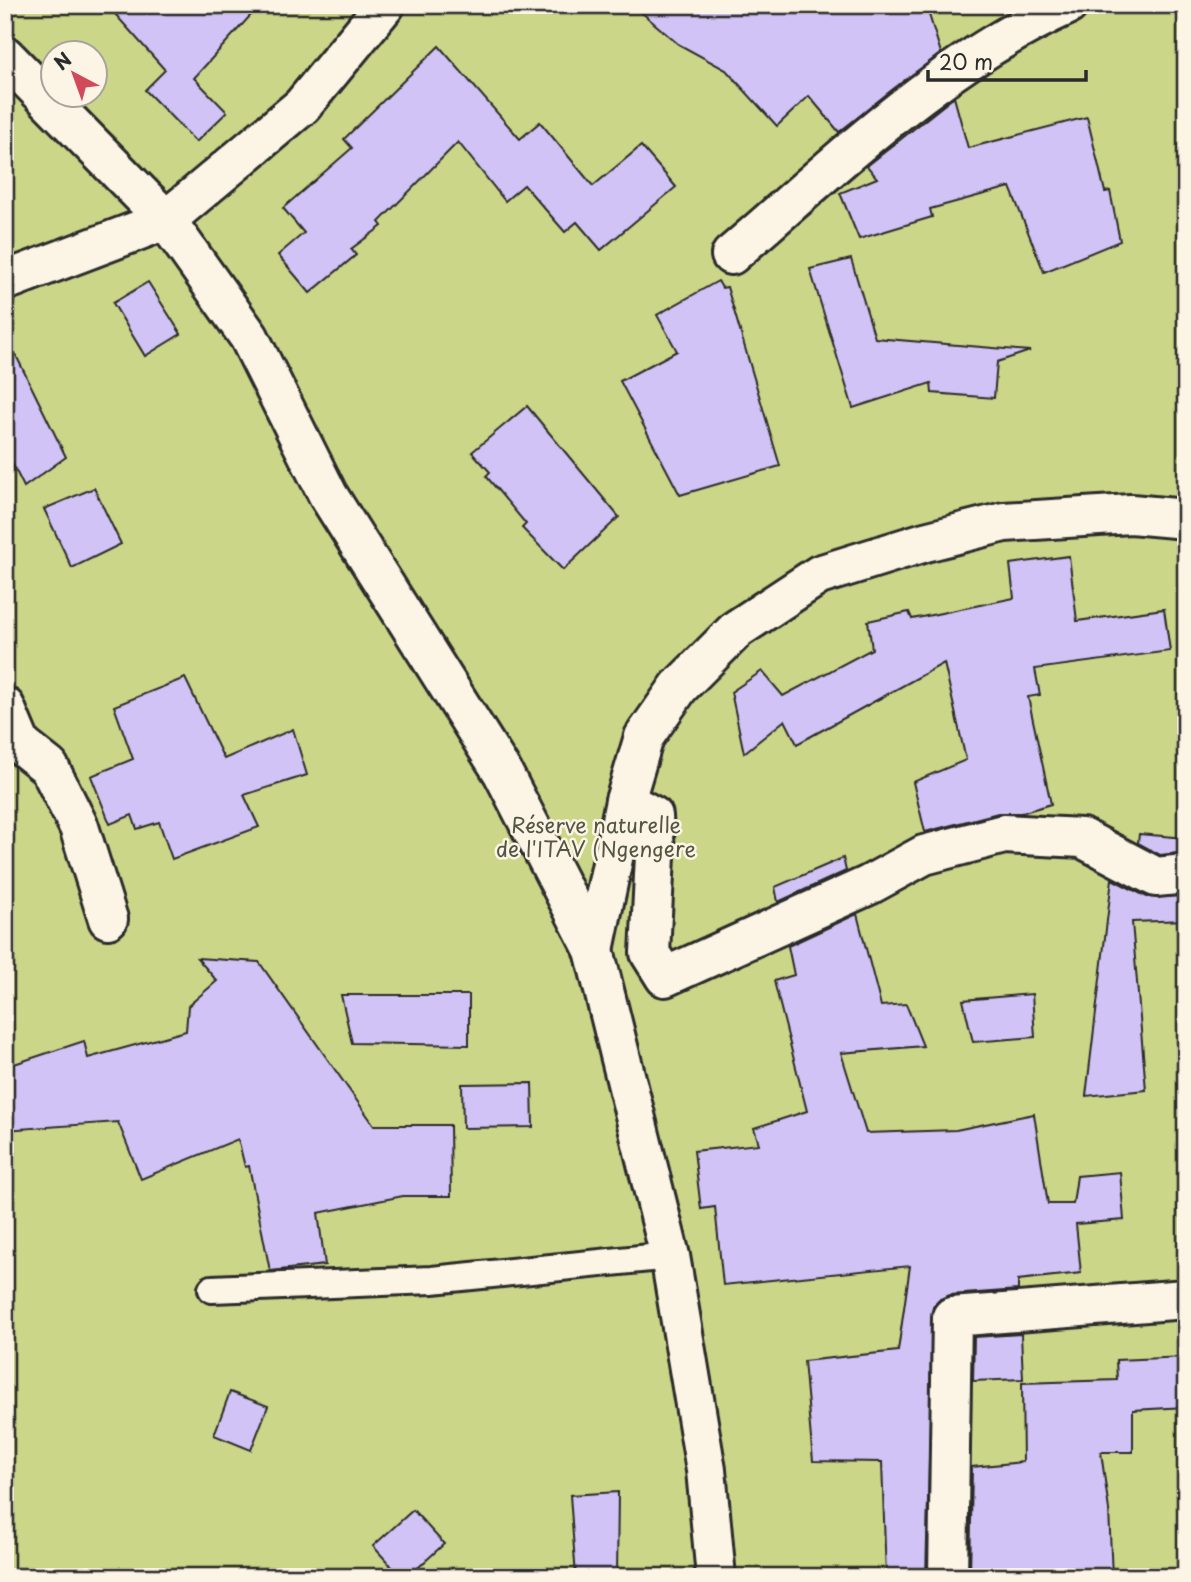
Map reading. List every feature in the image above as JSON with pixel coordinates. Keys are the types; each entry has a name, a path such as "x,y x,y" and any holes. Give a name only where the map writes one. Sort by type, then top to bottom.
{"street":[{"path":"5,281 166,220 302,106 385,5"},
{"path":"731,255 904,106 1019,16 1068,5"},
{"path":"5,56 166,220 249,337 328,495 503,773 594,950 670,1256 706,1470 716,1577"},
{"path":"594,950 625,802 644,737 679,687 737,629 819,575 925,542 1004,522 1131,514 1186,519"},
{"path":"5,707 21,745 49,767 79,827 108,919"},
{"path":"625,802 653,816 655,856 650,953 665,976 869,886 925,855 1004,834 1082,838 1143,873 1156,877 1186,874"},
{"path":"948,1577 952,1317 1186,1299"}],"lane":[{"path":"212,1289 432,1280 670,1256"}],"green space":[{"name":"Réserve naturelle de l'ITAV (Ngengere","path":"5,5 1186,5 1186,1577 5,1577"}],"building":[{"path":"107,5 260,5 194,78 227,112 196,142 145,90 165,70"},
{"path":"633,5 926,5 941,53 839,132 809,96 777,126 726,70 678,44"},
{"path":"439,46 520,139 540,122 593,186 641,146 676,187 601,250 577,222 565,232 524,185 505,201 458,142 379,222 382,226 351,249 356,255 310,293 278,255 304,233 283,208 352,148 344,139"},
{"path":"954,97 968,148 1087,117 1105,192 1110,191 1120,241 1044,272 1010,187 930,209 932,217 859,239 840,193 877,178 867,166"},
{"path":"851,259 875,338 1030,351 997,362 994,398 932,393 931,383 853,408 810,269"},
{"path":"718,281 722,288 727,287 780,466 680,495 620,381 677,351 657,315"},
{"path":"148,282 181,334 145,356 113,303"},
{"path":"5,333 66,457 24,487 5,449"},
{"path":"527,406 619,517 563,570 522,528 526,524 486,476 490,472 472,452"},
{"path":"94,488 121,544 72,568 44,509"},
{"path":"1069,556 1077,621 1164,609 1170,651 1035,669 1040,695 1028,697 1051,804 1021,813 998,813 925,832 913,782 966,760 944,663 797,744 785,720 744,753 731,692 762,671 783,696 872,649 868,621 909,612 912,619 1014,598 1010,564"},
{"path":"185,678 224,759 293,729 307,775 244,795 259,827 172,859 159,822 137,829 132,815 110,824 91,776 133,759 114,706"},
{"path":"1139,834 1186,838 1186,852 1160,855 1138,843"},
{"path":"843,858 846,871 778,902 775,887"},
{"path":"1112,879 1147,897 1186,896 1186,920 1132,922 1146,1090 1086,1096"},
{"path":"857,914 881,1006 906,1004 923,1046 841,1053 866,1133 956,1130 1034,1114 1048,1204 1073,1204 1077,1176 1120,1172 1124,1220 1076,1224 1081,1273 1018,1280 1018,1290 950,1295 940,1299 933,1307 926,1577 886,1577 882,1462 813,1461 804,1361 898,1351 910,1266 723,1285 715,1207 701,1209 694,1151 759,1144 754,1128 807,1111 774,981 794,975 788,946"},
{"path":"197,958 259,962 374,1125 450,1125 451,1196 403,1196 318,1213 325,1265 270,1271 249,1166 245,1167 238,1139 141,1179 118,1122 5,1130 5,1067 84,1041 88,1058 186,1031 188,1006 217,981"},
{"path":"1032,994 1035,1037 973,1042 963,1000"},
{"path":"341,995 469,995 469,1045 352,1043"},
{"path":"532,1083 533,1127 463,1128 462,1084"},
{"path":"1021,1334 1023,1379 973,1381 974,1337"},
{"path":"1186,1357 1186,1407 1133,1410 1133,1452 1101,1452 1109,1510 1112,1577 970,1577 972,1467 1023,1462 1022,1383 1117,1380 1116,1360"},
{"path":"230,1392 268,1406 251,1450 214,1435"},
{"path":"618,1492 617,1577 576,1577 570,1495"},
{"path":"413,1510 444,1544 408,1577 401,1577 373,1546"}]}
